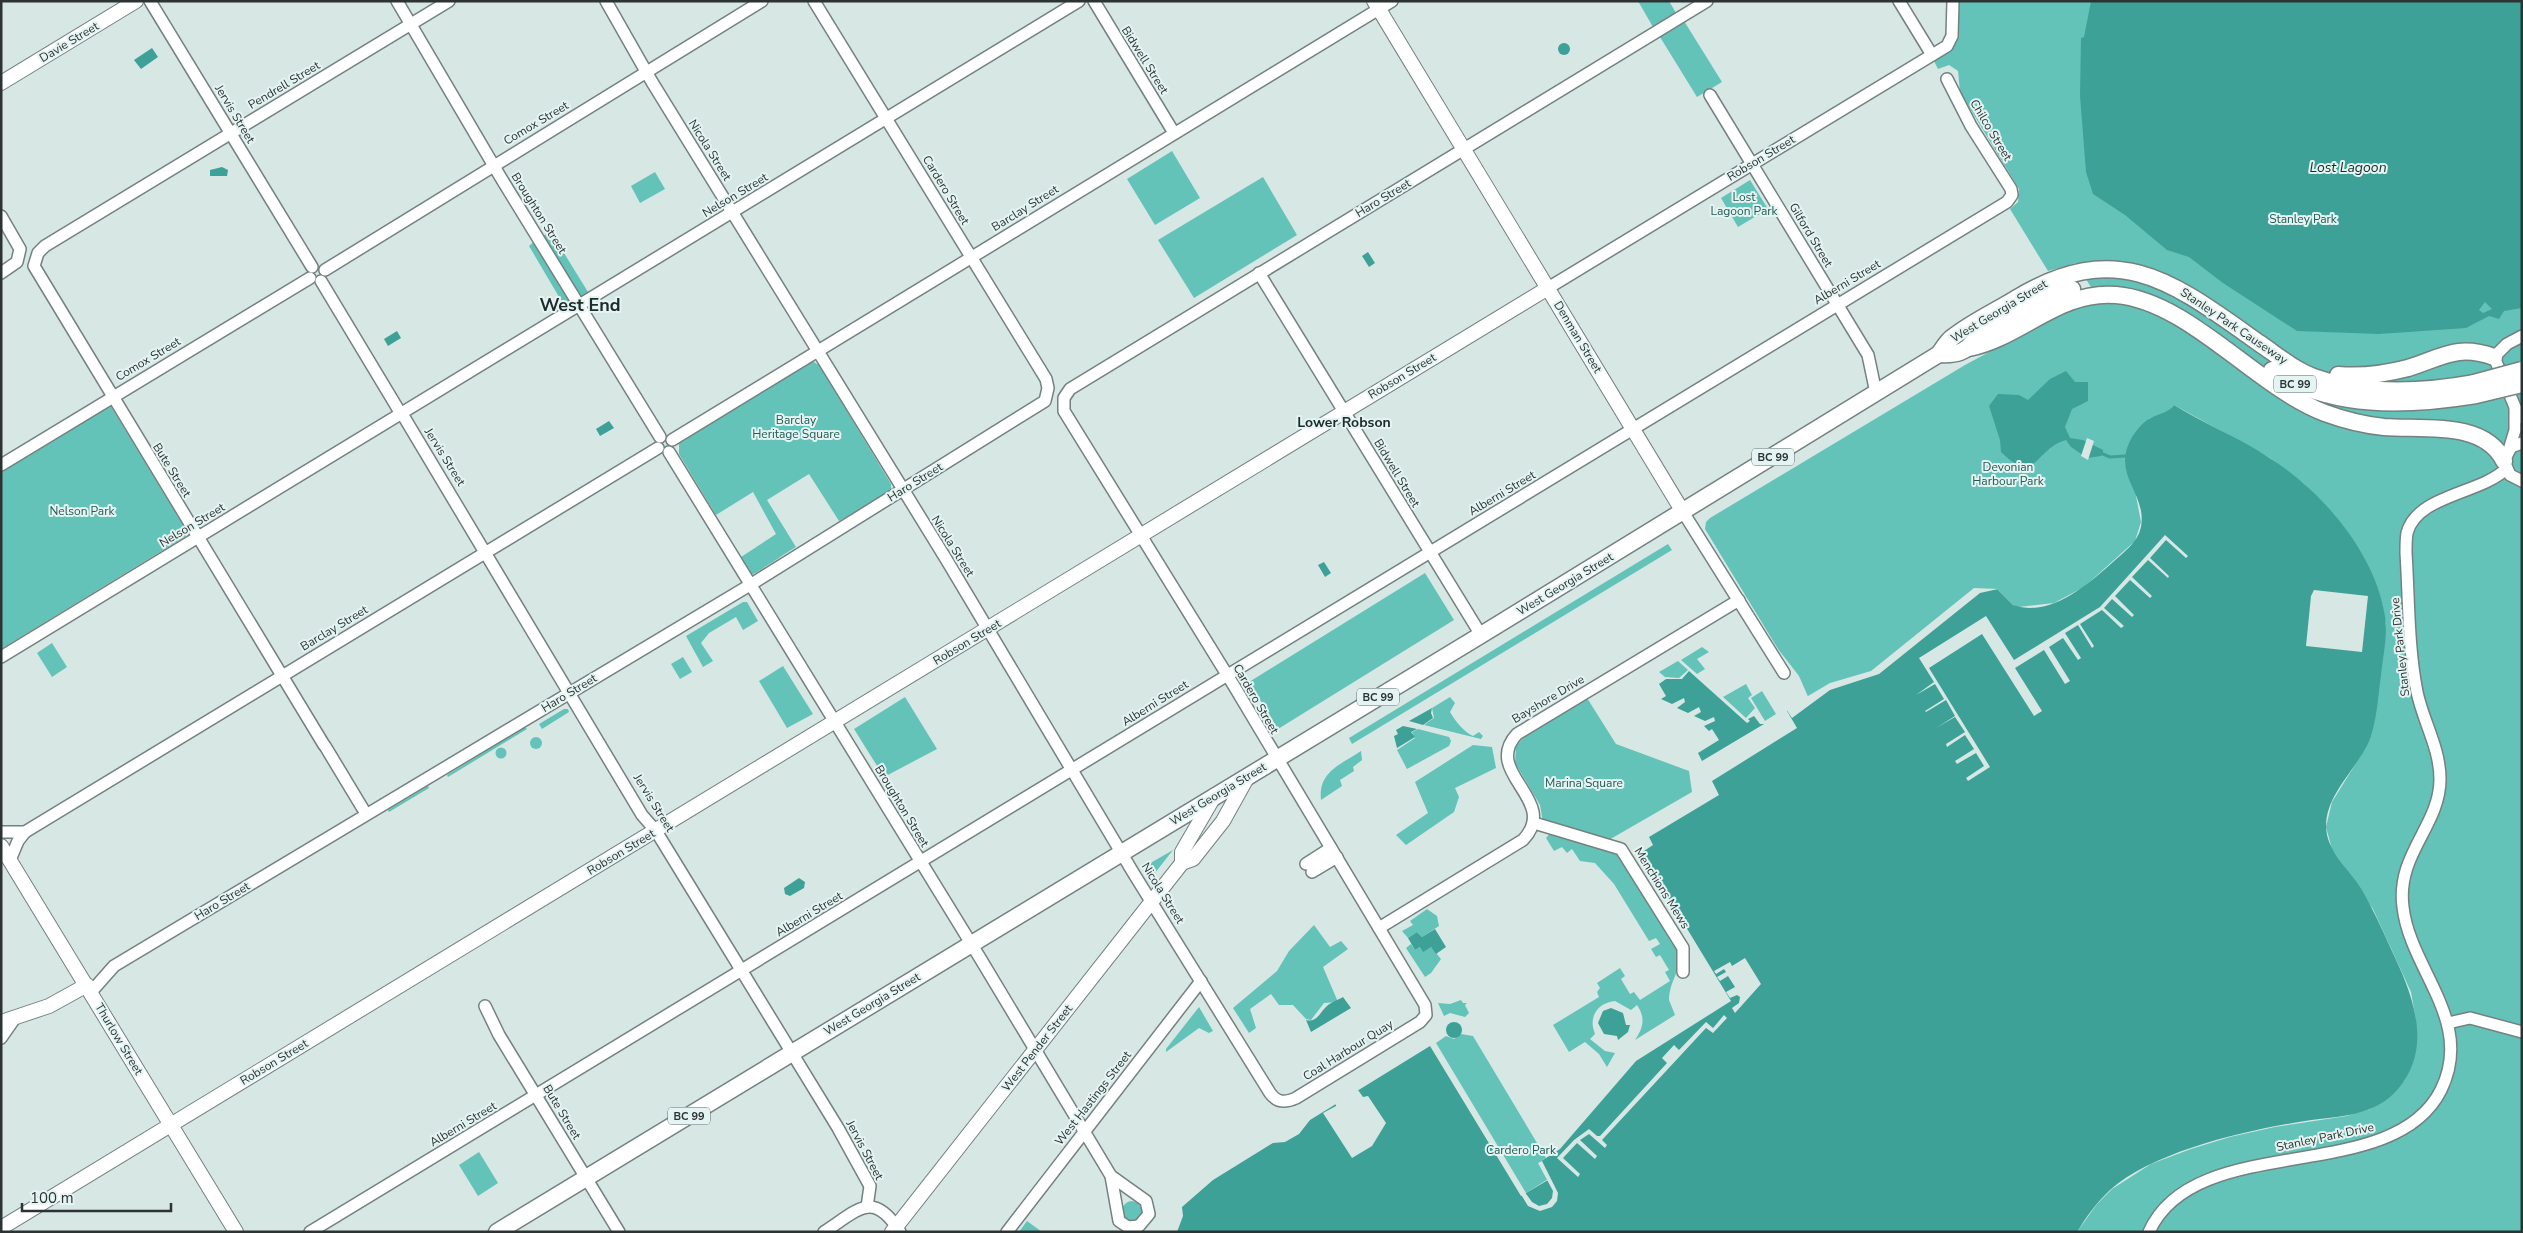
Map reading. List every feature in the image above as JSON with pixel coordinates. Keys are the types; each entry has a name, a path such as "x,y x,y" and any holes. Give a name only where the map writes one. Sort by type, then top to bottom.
{"highway":[{"name":"Stanley Park Causeway","path":"2072,273 2112,269 2144,274 2186,292 2310,376 2349,386 2408,390 2475,389 2522,384"},
{"name":"West Georgia Street","path":"497,1232 1683,512 1939,354 1951,338 2034,288 2072,273"},
{"name":"Stanley Park Causeway","path":"2058,293 2091,290 2116,285 2151,293 2183,309 2282,377 2318,393 2350,400 2436,401 2475,389 2522,370"},
{"path":"1969,348 1986,345 2091,290 2126,296 2160,307 2289,395 2314,408 2361,423 2443,430 2473,435 2494,445 2506,460"},
{"name":"West Georgia Street","path":"1939,354 1957,355 1969,348 1976,338 2058,293"},
{"path":"2278,356 2327,373 2350,376 2400,370 2459,351 2480,352 2494,357"}],"main road":[{"name":"Davie Street","path":"1,83 136,1"},
{"name":"Denman Street","path":"1376,5 1634,428 1683,512"},
{"name":"Robson Street","path":"1,1228 835,723 1548,288"},
{"name":"West Pender Street","path":"896,1230 1152,901 1182,864 1193,859 1223,821 1248,776"},
{"name":"West Pender Street","path":"1182,864 1182,852 1215,795"},
{"name":"Thurlow Street","path":"1,846 236,1232"},
{"name":"Haro Street","path":"8,1020 49,1006 89,988"}],"street":[{"name":"Jervis Street","path":"150,1 314,275 486,552 646,820 656,831 838,1128 869,1183 870,1194 867,1207"},
{"name":"Broughton Street","path":"397,1 536,235 580,305 662,446 971,943 1084,1132 1110,1176 1115,1212"},
{"name":"Pendrell Street","path":"35,259 45,246 449,1"},
{"name":"Nicola Street","path":"606,1 646,72 988,629 1121,852 1270,1093 1281,1102"},
{"name":"Comox Street","path":"1,465 314,275 319,265 325,270 762,1"},
{"name":"Cardero Street","path":"814,1 1046,379 1048,394"},
{"name":"Nelson Street","path":"1,657 1079,1"},
{"name":"Bidwell Street","path":"1094,1 1174,133"},
{"name":"Barclay Street","path":"10,860 18,841 25,832 662,446 674,445 672,440 817,350 1174,133 1376,5 1392,1"},
{"name":"Haro Street","path":"1064,398 1070,389 1707,1"},
{"path":"1899,1 1932,55"},
{"name":"Robson Street","path":"1548,288 1932,55 1951,41 1953,1"},
{"name":"Chilco Street","path":"1947,79 1971,126 2011,189 2012,195"},
{"name":"Gilford Street","path":"1710,95 1868,354 1876,393"},
{"name":"Alberni Street","path":"310,1232 2007,202 2012,195"},
{"path":"1,216 19,245 20,256 14,265 1,273"},
{"name":"Bute Street","path":"35,259 36,273 363,809"},
{"name":"Bidwell Street","path":"1259,273 1481,635"},
{"path":"2522,336 2507,344 2494,357 2515,407 2522,418"},
{"name":"Haro Street","path":"89,988 114,966 750,585 1038,407 1048,394"},
{"name":"Cardero Street","path":"1064,398 1064,411 1424,1001 1426,1014"},
{"path":"2515,407 2516,430 2506,460 2513,478 2522,481"},
{"name":"Stanley Park Drive","path":"2149,1232 2168,1205 2198,1185 2259,1165 2377,1141 2415,1121 2431,1107 2445,1079 2450,1050 2448,1023 2437,992 2411,938 2403,907 2404,872 2434,807 2440,780 2436,750 2420,705 2414,673 2407,534 2412,522 2425,508 2487,483 2522,443"},
{"name":"Denman Street","path":"1683,512 1784,672"},
{"name":"Bayshore Drive","path":"1534,823 1534,811 1506,760 1508,745 1516,734 1739,600"},
{"path":"1379,928 1523,840 1530,832 1534,823"},
{"name":"Menchions Mews","path":"1534,823 1621,849 1683,948 1684,972"},
{"path":"1,832 25,832"},
{"path":"1309,868 1334,852"},
{"name":"West Hastings Street","path":"1007,1232 1201,981"},
{"name":"Bute Street","path":"485,1006 493,1025 620,1232"},
{"name":"Coal Harbour Quay","path":"1281,1102 1296,1098 1420,1022 1426,1014"},
{"path":"2448,1023 2470,1018 2522,1032"},
{"name":"Haro Street","path":"1,1038 8,1020"},
{"name":"Broughton Street","path":"1110,1176 1142,1197"},
{"path":"1126,1195 1142,1197 1148,1205 1148,1214 1139,1226 1125,1226 1118,1221 1115,1212 1118,1202 1126,1195"},
{"path":"824,1232 867,1207 881,1208 889,1214 896,1230"}],"green space":[{"path":"1638,1 1669,1 1676,13 1653,27"},
{"name":"Stanley Park","path":"1958,1 2522,1 2522,1232 2077,1232 2097,1204 2112,1189 2151,1164 2230,1137 2275,1127 2347,1116 2370,1109 2404,1081 2416,1045 2416,1020 2411,992 2373,909 2332,849 2326,827 2332,802 2366,747 2374,723 2386,624 2382,603 2366,563 2304,484 2270,458 2174,405 2168,412 2149,419 2136,496 2141,522 2135,541 2084,587 2054,603 2018,607 2013,605 1997,589 1872,672 1809,699 1799,676 1778,649 1705,529 1706,522 1710,518 1965,365 2065,311 2099,300 2076,263 2048,271 2010,209 2018,202 2019,189 1960,92 1958,71 1949,65 1938,69 1934,61 1944,55 1956,43 1959,30"},
{"path":"1684,21 1722,82 1697,97 1660,37"},
{"path":"1172,151 1200,198 1155,225 1127,179"},
{"path":"655,172 665,189 640,203 631,186"},
{"path":"1263,177 1297,235 1194,298 1158,240"},
{"name":"Lost Lagoon Park","path":"1750,180 1768,209 1738,227 1721,198"},
{"path":"551,232 588,292 565,307 529,246 538,238"},
{"name":"Barclay Heritage Square","path":"812,361 819,365 891,484 891,491 871,505 867,505 839,521 809,474 767,500 796,547 751,575 743,565 741,557 776,534 753,492 716,515 679,454 679,444 684,438"},
{"name":"Nelson Park","path":"110,405 186,530 186,536 1,649 1,471"},
{"path":"1668,544 1672,550 1352,744 1349,738"},
{"path":"1425,573 1454,620 1278,729 1249,682"},
{"path":"743,602 747,602 758,621 743,630 736,617 709,633 701,643 713,661 703,667 686,636"},
{"path":"52,643 67,667 52,677 37,653"},
{"path":"1702,647 1709,652 1697,659 1705,669 1697,674 1681,660"},
{"path":"683,657 692,672 680,679 671,664"},
{"path":"1678,661 1688,670 1679,678 1665,677 1659,672"},
{"path":"783,666 813,714 787,728 759,681"},
{"path":"1746,684 1752,695 1748,698 1755,708 1746,718 1723,697"},
{"path":"1762,691 1776,714 1765,721 1751,698"},
{"path":"905,697 937,749 884,777 854,729"},
{"path":"1450,697 1455,703 1450,712 1455,719 1463,729 1473,736 1479,732 1483,736 1481,739 1424,725 1434,718 1432,708"},
{"name":"Marina Square","path":"1587,698 1616,744 1689,771 1692,792 1607,841 1543,822 1540,805 1515,763 1516,746 1525,736"},
{"path":"564,709 568,709 569,712 542,729 539,724"},
{"path":"525,727 527,729 448,777 447,775"},
{"path":"1418,729 1449,737 1451,741 1449,746 1407,769 1397,750 1415,738 1412,732"},
{"path":"536,737 542,743 536,749 530,743"},
{"path":"1473,745 1492,747 1496,768 1455,788 1459,797 1454,812 1406,845 1396,835 1428,813 1415,782"},
{"path":"501,747 507,753 501,759 495,753"},
{"path":"1361,751 1362,760 1353,767 1354,771 1340,780 1342,786 1321,800 1323,782 1327,776 1338,765"},
{"path":"428,786 429,788 389,812 388,810"},
{"path":"1552,831 1619,855 1675,944 1678,962 1669,1000 1675,1015 1635,1040 1642,1023 1642,1014 1637,1005 1631,1010 1615,1001 1609,1002 1596,1012 1593,1022 1595,1034 1590,1039 1605,1051 1615,1053 1607,1067 1599,1054 1585,1042 1569,1052 1553,1025 1599,997 1597,992 1600,988 1597,983 1620,968 1625,976 1621,979 1630,994 1634,992 1640,1000 1670,981 1665,972 1669,970 1660,955 1656,957 1651,949 1660,944 1656,938 1649,941 1614,884 1595,863 1580,861 1572,849 1567,853 1562,847 1554,851 1546,838"},
{"path":"1173,850 1151,878 1147,865"},
{"path":"1427,909 1437,916 1439,926 1422,937 1417,932 1408,938 1402,931 1413,925 1410,921"},
{"path":"1314,925 1330,947 1341,941 1348,949 1323,967 1338,1002 1324,1003 1311,1020 1306,1019 1293,1005 1279,1005 1271,994 1250,1009 1256,1028 1249,1033 1233,1008 1277,971 1289,951"},
{"path":"1411,944 1415,950 1420,947 1431,947 1441,959 1431,973 1425,977 1406,948"},
{"path":"1461,1000 1463,1003 1467,1003 1465,1005 1469,1013 1465,1017 1450,1013 1444,1016 1438,1003 1450,1004"},
{"path":"1199,1007 1213,1031 1209,1033 1199,1028 1166,1052 1166,1049"},
{"name":"Cardero Park","path":"1461,1034 1473,1036 1546,1158 1540,1162 1548,1179 1526,1193 1436,1043 1446,1036 1454,1039"},
{"path":"479,1152 498,1183 478,1196 459,1165"},
{"path":"1132,1201 1139,1204 1142,1211 1139,1218 1132,1221 1125,1218 1122,1211 1125,1204"},
{"path":"1027,1221 1042,1232 1019,1232"}],"water":[{"name":"Lost Lagoon","path":"2091,1 2522,1 2522,308 2504,311 2499,319 2489,316 2466,328 2379,334 2297,331 2223,283 2189,257 2167,250 2125,215 2093,194 2086,172 2080,96 2081,38 2084,37","holes":["2485,302 2492,309 2483,313 2479,310"]},
{"path":"1562,43 1566,43 1570,49 1566,55 1562,55 1558,51 1558,47"},
{"path":"152,48 158,57 141,69 134,60"},
{"path":"222,167 228,170 227,176 210,176 210,170"},
{"path":"1368,252 1375,263 1369,267 1362,256"},
{"path":"397,331 401,338 388,346 384,339"},
{"path":"2066,371 2075,382 2088,382 2088,401 2072,409 2065,427 2070,438 2083,440 2103,450 2103,454 2087,458 2071,447 2066,440 2056,444 2029,466 2022,466 2013,462 2001,452 2000,440 1989,406 1998,394 2019,395 2028,400 2050,379"},
{"path":"2174,405 2257,450 2288,471 2307,487 2326,505 2358,546 2379,592 2385,616 2386,630 2374,724 2364,751 2334,797 2326,822 2329,843 2362,890 2399,965 2412,1000 2417,1037 2415,1055 2409,1072 2398,1089 2389,1098 2378,1105 2355,1114 2256,1130 2176,1153 2129,1176 2110,1190 2092,1210 2077,1232 1177,1232 1183,1216 1182,1207 1213,1180 1273,1143 1285,1142 1299,1134 1310,1120 1430,1046 1521,1196 1548,1180 1540,1162 1560,1149 1636,1061 1731,1001 1641,853 1653,845 1649,837 1719,795 1712,781 1797,728 1787,711 1830,685 1872,672 1968,594 1997,589 2013,605 2027,608 2041,607 2067,597 2092,580 2130,546 2137,537 2141,527 2142,515 2140,505 2125,466 2125,455 2129,443 2135,432 2144,422 2172,408"},
{"path":"609,421 614,428 600,436 596,429"},
{"path":"1324,562 1331,573 1325,577 1318,565"},
{"path":"1689,671 1747,723 1750,721 1748,719 1754,716 1760,724 1764,724 1702,761 1698,753 1719,740 1712,729 1709,731 1704,726 1715,721 1714,717 1705,721 1694,716 1701,712 1699,707 1688,713 1677,708 1685,702 1684,698 1672,704 1661,699 1666,696 1659,684 1666,679 1682,679"},
{"path":"1432,708 1433,718 1423,725 1409,721"},
{"path":"1403,726 1417,729 1411,732 1415,737 1397,748 1394,736 1398,734 1396,730"},
{"path":"799,878 805,882 804,888 790,896 785,894 784,888"},
{"path":"1435,929 1446,947 1436,954 1431,947 1423,952 1420,947 1415,950 1408,938 1417,932 1422,937"},
{"path":"1343,997 1351,1008 1311,1032 1306,1020 1315,1019 1327,1006"},
{"path":"1611,1008 1623,1013 1626,1025 1630,1025 1628,1032 1618,1040 1617,1036 1604,1034 1598,1023 1603,1011"},
{"path":"1454,1022 1462,1030 1454,1038 1446,1030"}],"pier":[{"path":"2087,438 2094,441 2088,460 2081,456"},
{"path":"2165,535 2188,556 2186,558 2166,540 2150,558 2169,576 2168,578 2148,560 2132,577 2152,596 2150,598 2130,580 2115,596 2134,615 2132,617 2112,599 2104,608 2124,626 2121,628 2102,610 2080,624 2094,646 2092,648 2078,625 2065,633 2081,658 2078,660 2063,638 2049,647 2070,681 2065,684 2044,650 2015,668 2042,711 2034,716 1982,634 1929,668 1990,767 1968,781 1966,778 1984,766 1976,753 1957,764 1955,761 1974,749 1965,735 1947,747 1946,744 1965,732 1955,717 1936,728 1955,716 1946,700 1925,711 1944,699 1935,684 1916,695 1934,682 1919,658 1986,616 2014,660 2100,607"},
{"path":"1974,588 1998,589 1980,593 1879,674 1830,690 1792,718 1786,709 1830,683 1871,671"},
{"path":"2314,590 2368,596 2362,652 2306,646 2311,596"},
{"path":"1745,958 1761,984 1735,1013 1732,1008 1739,1003 1740,997 1737,995 1730,998 1726,992 1735,987 1728,976 1720,981 1717,977 1726,972 1724,969 1716,974 1714,971 1730,962 1732,966"},
{"path":"1724,1015 1727,1018 1713,1033 1706,1028 1602,1140 1607,1145 1605,1148 1589,1134 1580,1140 1597,1156 1595,1159 1577,1143 1563,1158 1580,1174 1578,1177 1557,1158 1574,1140 1589,1129 1597,1136 1600,1136 1667,1063 1662,1058 1674,1045 1679,1050 1706,1022 1713,1028"},
{"path":"1358,1090 1363,1097 1368,1096 1386,1123 1372,1146 1352,1158 1323,1113 1336,1106 1335,1102"},
{"path":"1542,1161 1558,1193 1557,1201 1552,1207 1540,1211 1528,1206 1511,1178 1513,1177 1522,1192 1524,1191 1532,1202 1539,1206 1547,1204 1552,1198 1553,1191 1538,1163"}],"waterway":[{"path":"2103,454 2110,457 2125,456"}],"district":[{"name":"West End","path":"580,305"},
{"name":"Lower Robson","path":"1344,422"}],"park label":[{"name":"Devonian Harbour Park","path":"2008,474"}]}
